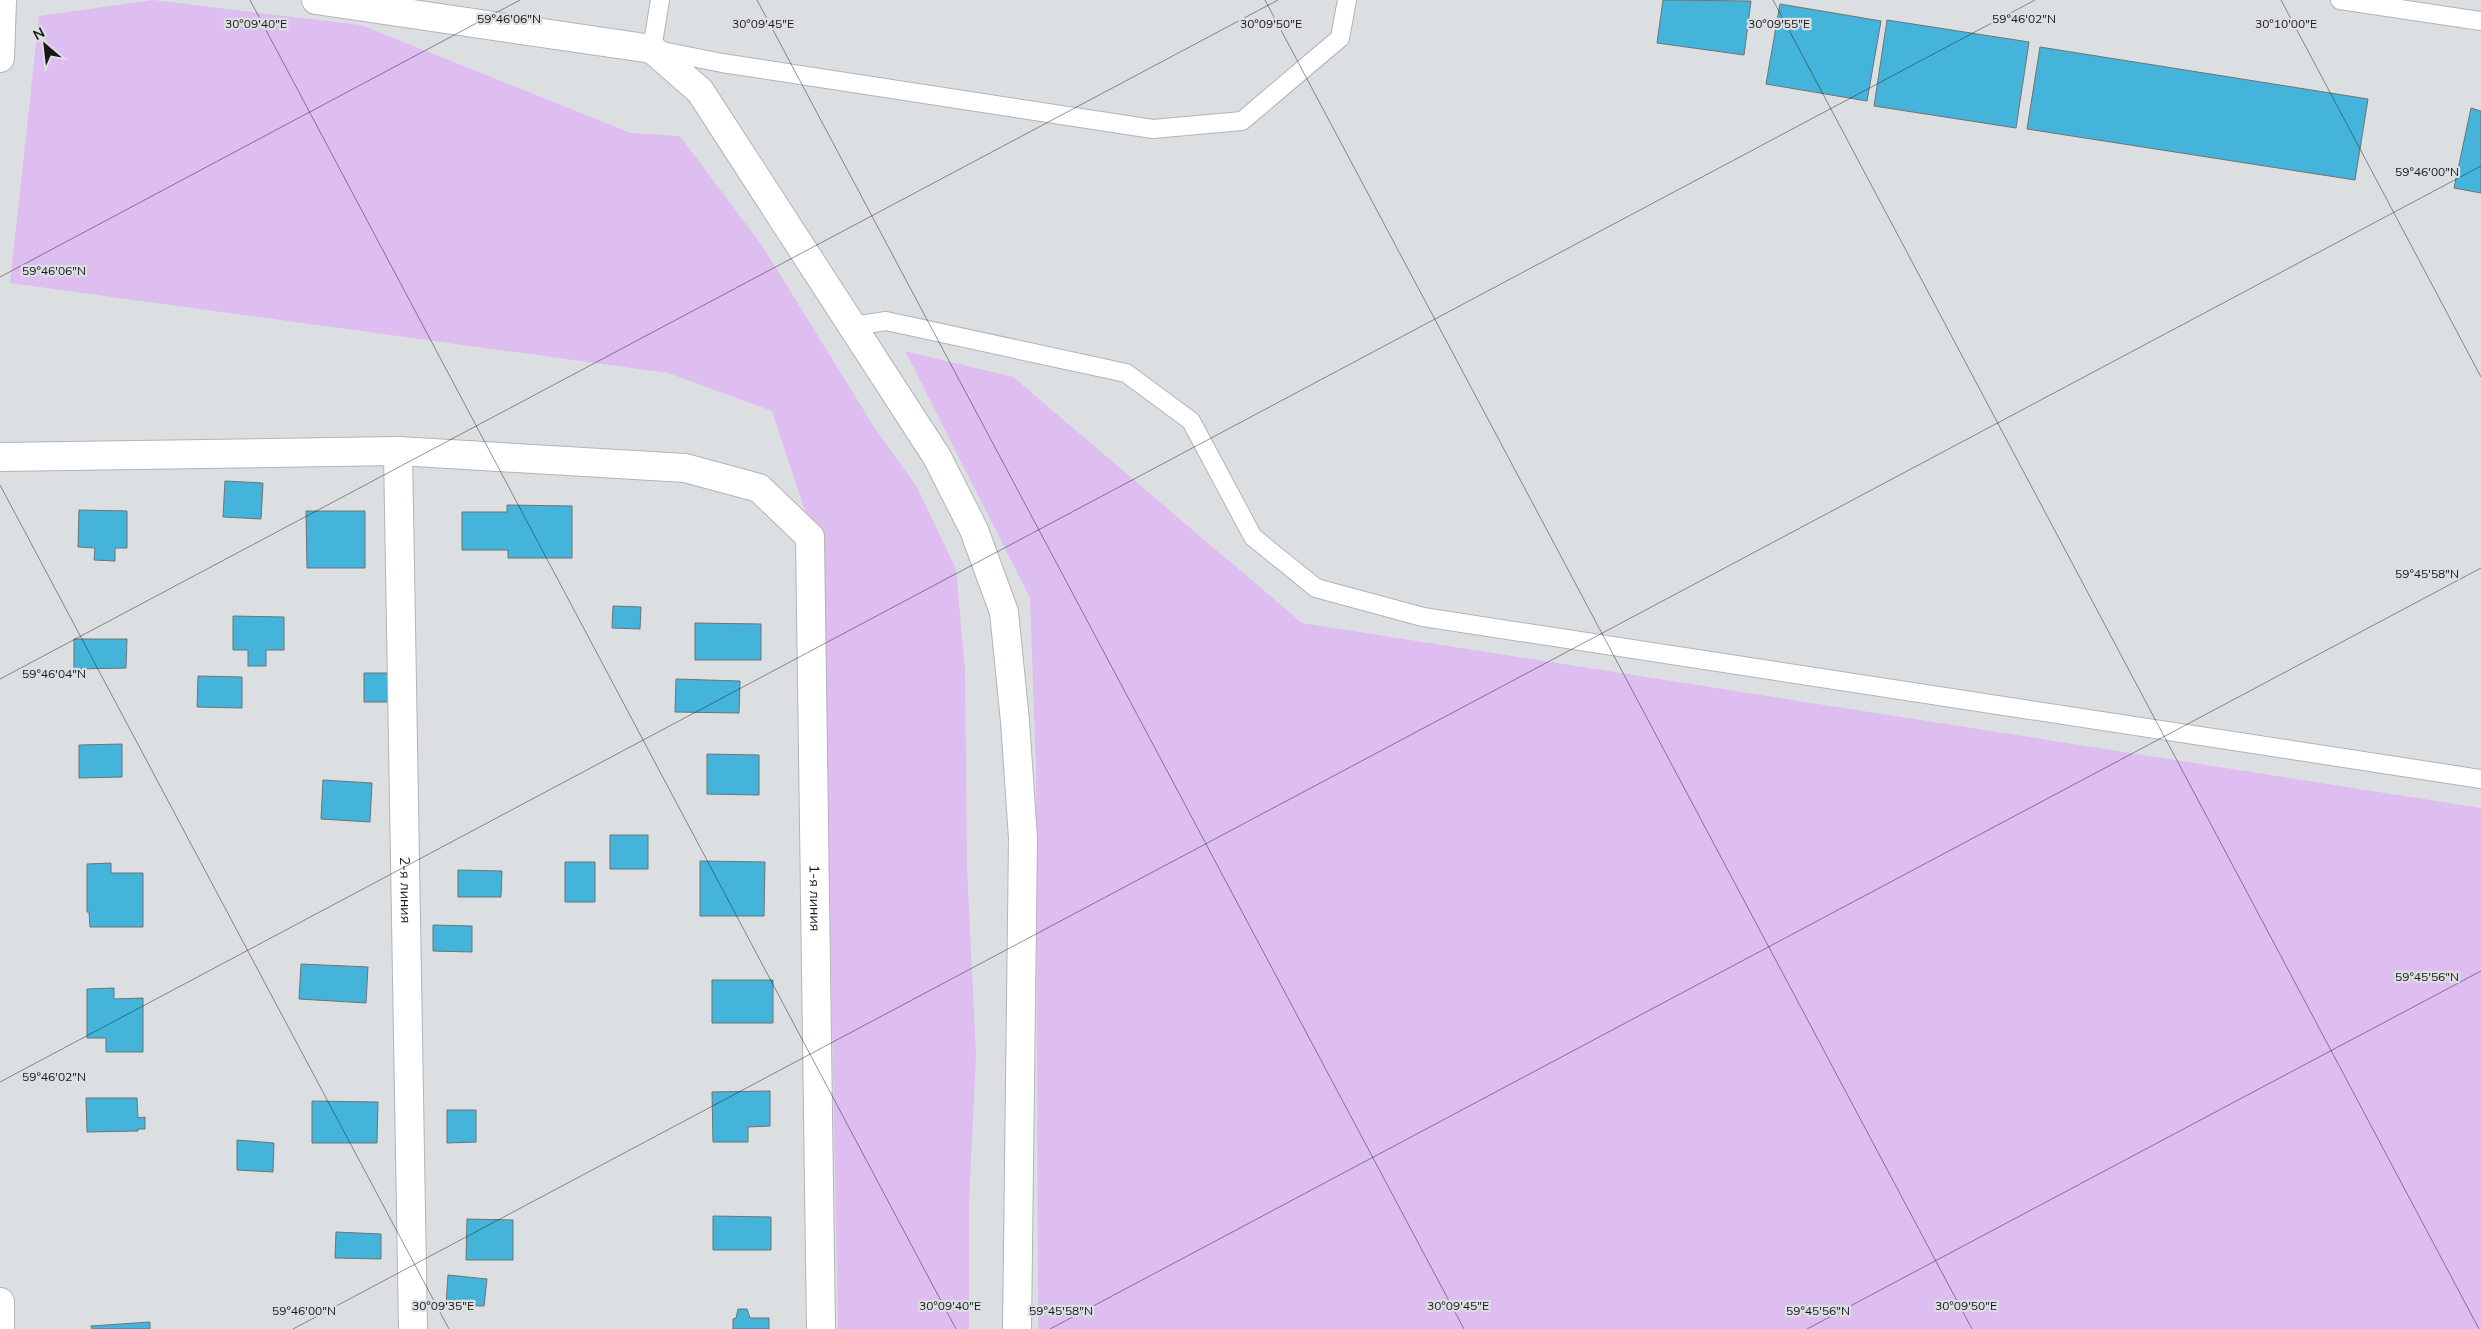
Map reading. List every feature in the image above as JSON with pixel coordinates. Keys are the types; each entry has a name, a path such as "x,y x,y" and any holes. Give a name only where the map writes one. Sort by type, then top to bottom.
{"street":[{"path":"0,58 2,0"},
{"path":"316,0 652,49 700,91 937,457 974,530 1004,612 1016,720 1024,838 1017,1329"},
{"path":"0,456 398,451"},
{"name":"1-я линия","path":"398,451 686,468 758,488 810,537 821,1329"},
{"name":"2-я линия","path":"398,451 413,1329"},
{"path":"0,1302 0,1329"}],"lane":[{"path":"660,0 652,49 722,63 1153,129 1242,121 1340,38 1347,0"},
{"path":"2340,0 2481,21"},
{"path":"853,326 886,321 1126,373 1191,421 1253,537 1316,588 1423,617 1555,635 2481,779"}],"shaded area":[{"path":"153,0 361,25 631,133 680,136 763,247 876,430 917,487 956,569 965,671 967,867 976,1055 969,1203 969,1329 838,1329 823,554 809,523 772,411 668,373 10,283 39,16"},
{"path":"905,351 1013,377 1302,623 2481,808 2481,1329 1038,1329 1036,771 1030,598"}],"building":[{"path":"1663,0 1751,1 1744,55 1657,43"},
{"path":"1780,4 1881,21 1867,101 1766,84"},
{"path":"1887,20 2029,42 2016,128 1874,106"},
{"path":"2040,47 2368,99 2355,180 2027,129"},
{"path":"2471,108 2481,111 2481,193 2454,188"},
{"path":"225,481 263,483 261,519 223,517"},
{"path":"507,505 572,506 572,558 508,558 508,550 462,550 462,512 507,512"},
{"path":"79,510 127,511 127,548 115,548 115,561 94,560 95,548 78,547"},
{"path":"306,511 365,511 365,568 307,568"},
{"path":"613,606 641,607 640,629 612,628"},
{"path":"233,616 284,617 284,650 266,650 266,666 248,666 248,650 233,650"},
{"path":"695,623 761,624 761,660 695,660"},
{"path":"74,639 127,639 126,668 74,669"},
{"path":"364,673 390,673 390,702 364,702"},
{"path":"198,676 242,677 242,708 197,707"},
{"path":"676,679 740,681 739,713 675,712"},
{"path":"122,744 122,777 79,778 79,745"},
{"path":"707,754 759,755 759,795 707,794"},
{"path":"323,780 372,783 370,822 321,819"},
{"path":"610,835 648,835 648,869 610,869"},
{"path":"700,861 765,862 764,916 700,916"},
{"path":"565,862 595,862 595,902 565,902"},
{"path":"111,863 111,873 143,873 143,927 90,927 89,912 87,912 87,864"},
{"path":"458,870 502,871 501,897 458,897"},
{"path":"433,925 472,926 472,952 433,951"},
{"path":"301,964 368,967 366,1003 299,999"},
{"path":"712,980 773,980 773,1023 712,1023"},
{"path":"114,988 114,999 143,998 143,1052 106,1052 106,1038 87,1038 87,989"},
{"path":"770,1091 770,1126 748,1127 748,1142 713,1142 712,1092"},
{"path":"86,1098 137,1098 138,1118 145,1117 145,1129 138,1129 138,1131 87,1132"},
{"path":"312,1101 378,1102 377,1143 312,1143"},
{"path":"447,1110 476,1110 476,1142 447,1143"},
{"path":"237,1140 274,1143 273,1172 237,1170"},
{"path":"713,1216 771,1217 771,1250 713,1250"},
{"path":"467,1219 513,1220 513,1260 466,1260"},
{"path":"336,1232 381,1234 381,1259 335,1258"},
{"path":"448,1275 487,1279 484,1306 446,1305"},
{"path":"738,1309 747,1309 750,1318 769,1318 769,1329 733,1329 733,1319 736,1318"},
{"path":"150,1322 150,1329 92,1329 91,1326"}]}
